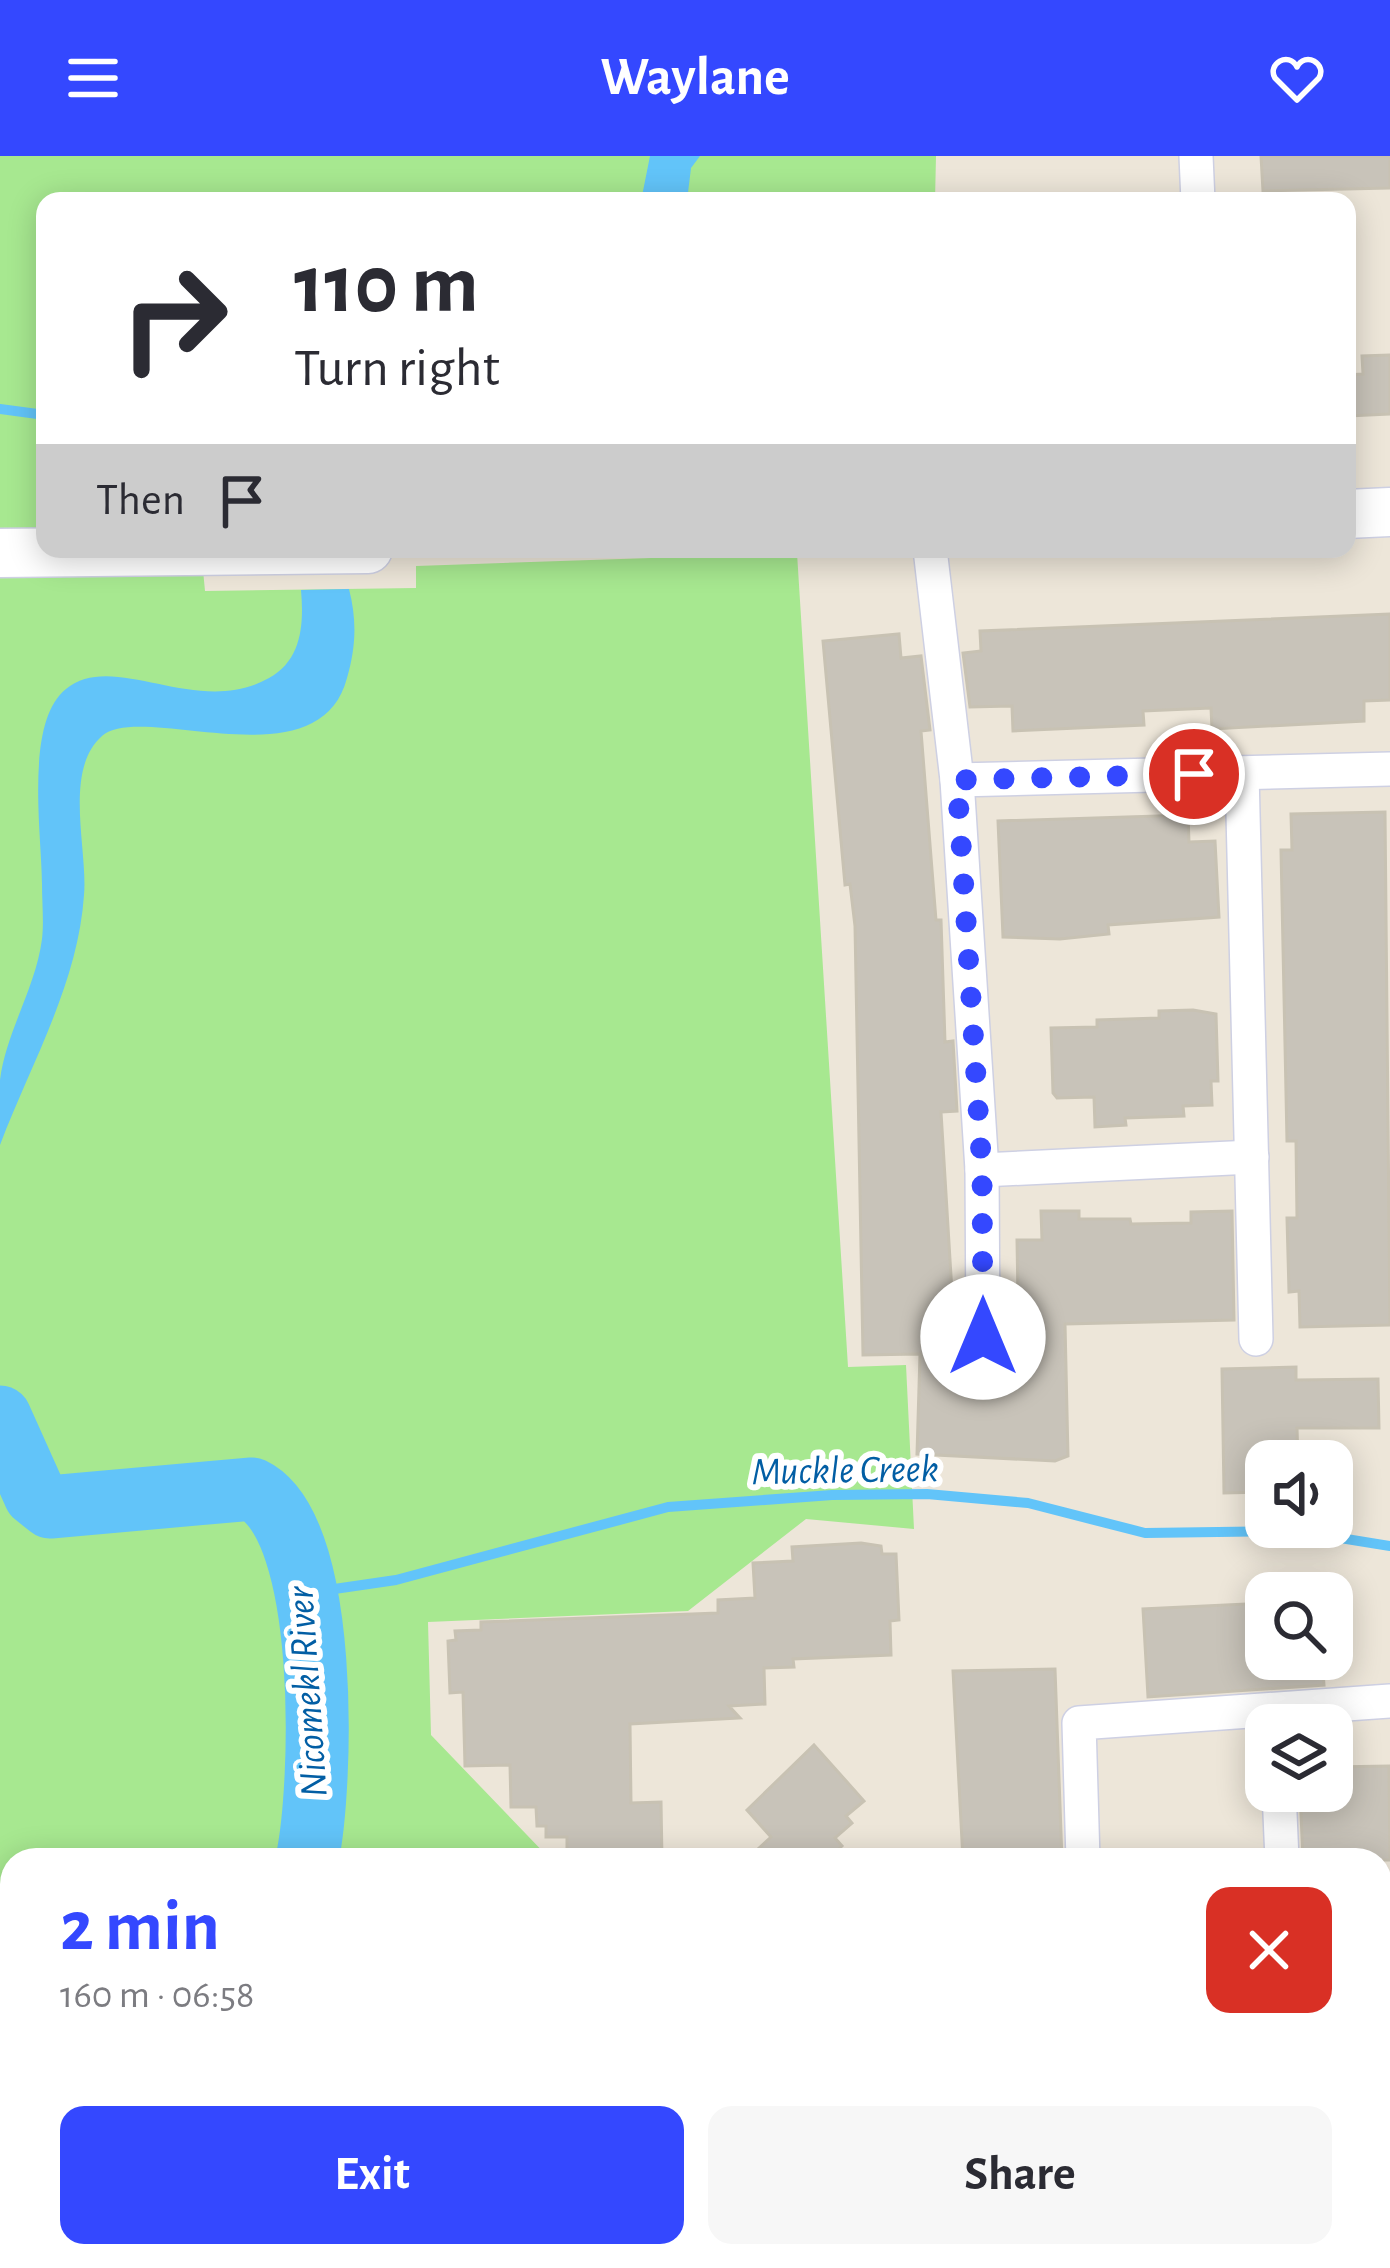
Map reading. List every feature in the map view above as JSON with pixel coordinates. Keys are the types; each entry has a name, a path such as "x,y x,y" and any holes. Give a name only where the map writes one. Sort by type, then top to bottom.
{"main road":[{"path":"1356,514 1390,512"},
{"path":"0,553 36,553"}],"street":[{"path":"1196,156 1198,192"},
{"path":"930,558 957,780 982,1170 983,1337"},
{"path":"957,780 1390,769"},
{"path":"1242,773 1256,1339"},
{"path":"982,1170 1252,1157"},
{"path":"1353,1706 1390,1701"},
{"path":"1083,1848 1079,1723 1245,1718"},
{"path":"1280,1812 1281,1848"}],"green space":[{"path":"0,156 936,156 935,192 36,192 36,535 0,536"},
{"path":"797,558 848,1367 906,1365 914,1529 806,1519 688,1611 428,1622 431,1735 539,1848 0,1848 0,571 203,570 205,591 416,588 416,566"}],"water":[{"path":"650,156 700,156 691,168 688,192 643,192"},
{"path":"349,589 354,634 347,678 330,710 303,727 268,734 123,728 102,736 90,751 80,789 84,895 73,960 0,1145 3,1062 42,939 38,781 53,705 66,689 86,679 108,676 186,689 242,689 280,670 294,651 302,616 301,590"}],"building":[{"path":"1261,156 1390,156 1390,188 1263,191"},
{"path":"1390,355 1390,414 1356,416 1356,374 1363,374 1362,356"},
{"path":"1390,614 1390,700 1364,701 1364,721 1212,729 1211,708 1143,711 1144,725 1013,731 1012,706 970,707 963,653 981,651 980,631"},
{"path":"899,634 901,658 921,656 930,730 921,731 936,920 941,920 945,1042 953,1041 957,1111 941,1112 956,1358 1019,1356 1017,1240 1042,1240 1041,1211 1079,1211 1079,1219 1130,1219 1131,1224 1191,1223 1191,1212 1232,1211 1234,1320 1065,1324 1068,1456 1055,1461 917,1454 920,1354 863,1355 855,926 850,884 845,885 823,641"},
{"path":"1385,812 1390,1325 1300,1327 1299,1291 1289,1292 1287,1218 1297,1218 1296,1141 1287,1141 1281,850 1292,850 1291,814"},
{"path":"1188,815 1189,842 1215,841 1219,917 1108,925 1109,934 1060,939 1003,937 998,821"},
{"path":"1159,1011 1216,1014 1218,1081 1211,1081 1212,1105 1183,1106 1184,1116 1125,1118 1126,1125 1095,1127 1094,1097 1057,1098 1053,1093 1051,1028 1097,1027 1097,1020 1159,1018"},
{"path":"1296,1367 1296,1380 1378,1379 1379,1428 1297,1428 1297,1440 1245,1440 1245,1492 1224,1493 1222,1369"},
{"path":"861,1543 881,1546 882,1554 896,1554 899,1620 890,1621 891,1655 793,1659 794,1667 764,1668 765,1704 729,1706 740,1718 630,1724 631,1803 661,1802 662,1848 567,1848 567,1837 546,1837 546,1826 537,1826 536,1807 511,1807 510,1765 465,1766 463,1692 450,1693 448,1641 456,1640 455,1631 481,1630 481,1622 718,1613 718,1600 755,1598 753,1563 793,1561 792,1547"},
{"path":"1245,1604 1245,1680 1324,1680 1324,1685 1148,1697 1143,1609"},
{"path":"1055,1669 1062,1848 962,1848 953,1671"},
{"path":"814,1745 864,1801 846,1816 852,1823 835,1838 840,1848 759,1848 771,1837 747,1810"},
{"path":"1389,1766 1390,1848 1302,1848 1301,1812 1353,1812 1353,1767"}],"waterway":[{"path":"0,409 36,414"},
{"name":"Nicomekl River","path":"0,1417 35,1495 50,1507 252,1489 277,1512 296,1552 315,1660 316,1775 309,1848"},
{"name":"Muckle Creek","path":"307,1593 396,1580 668,1507 832,1495 927,1494 1028,1503 1145,1533 1297,1531 1390,1546"}],"route":[{"path":"983,1337 982,1170 957,780 1194,774"}]}
